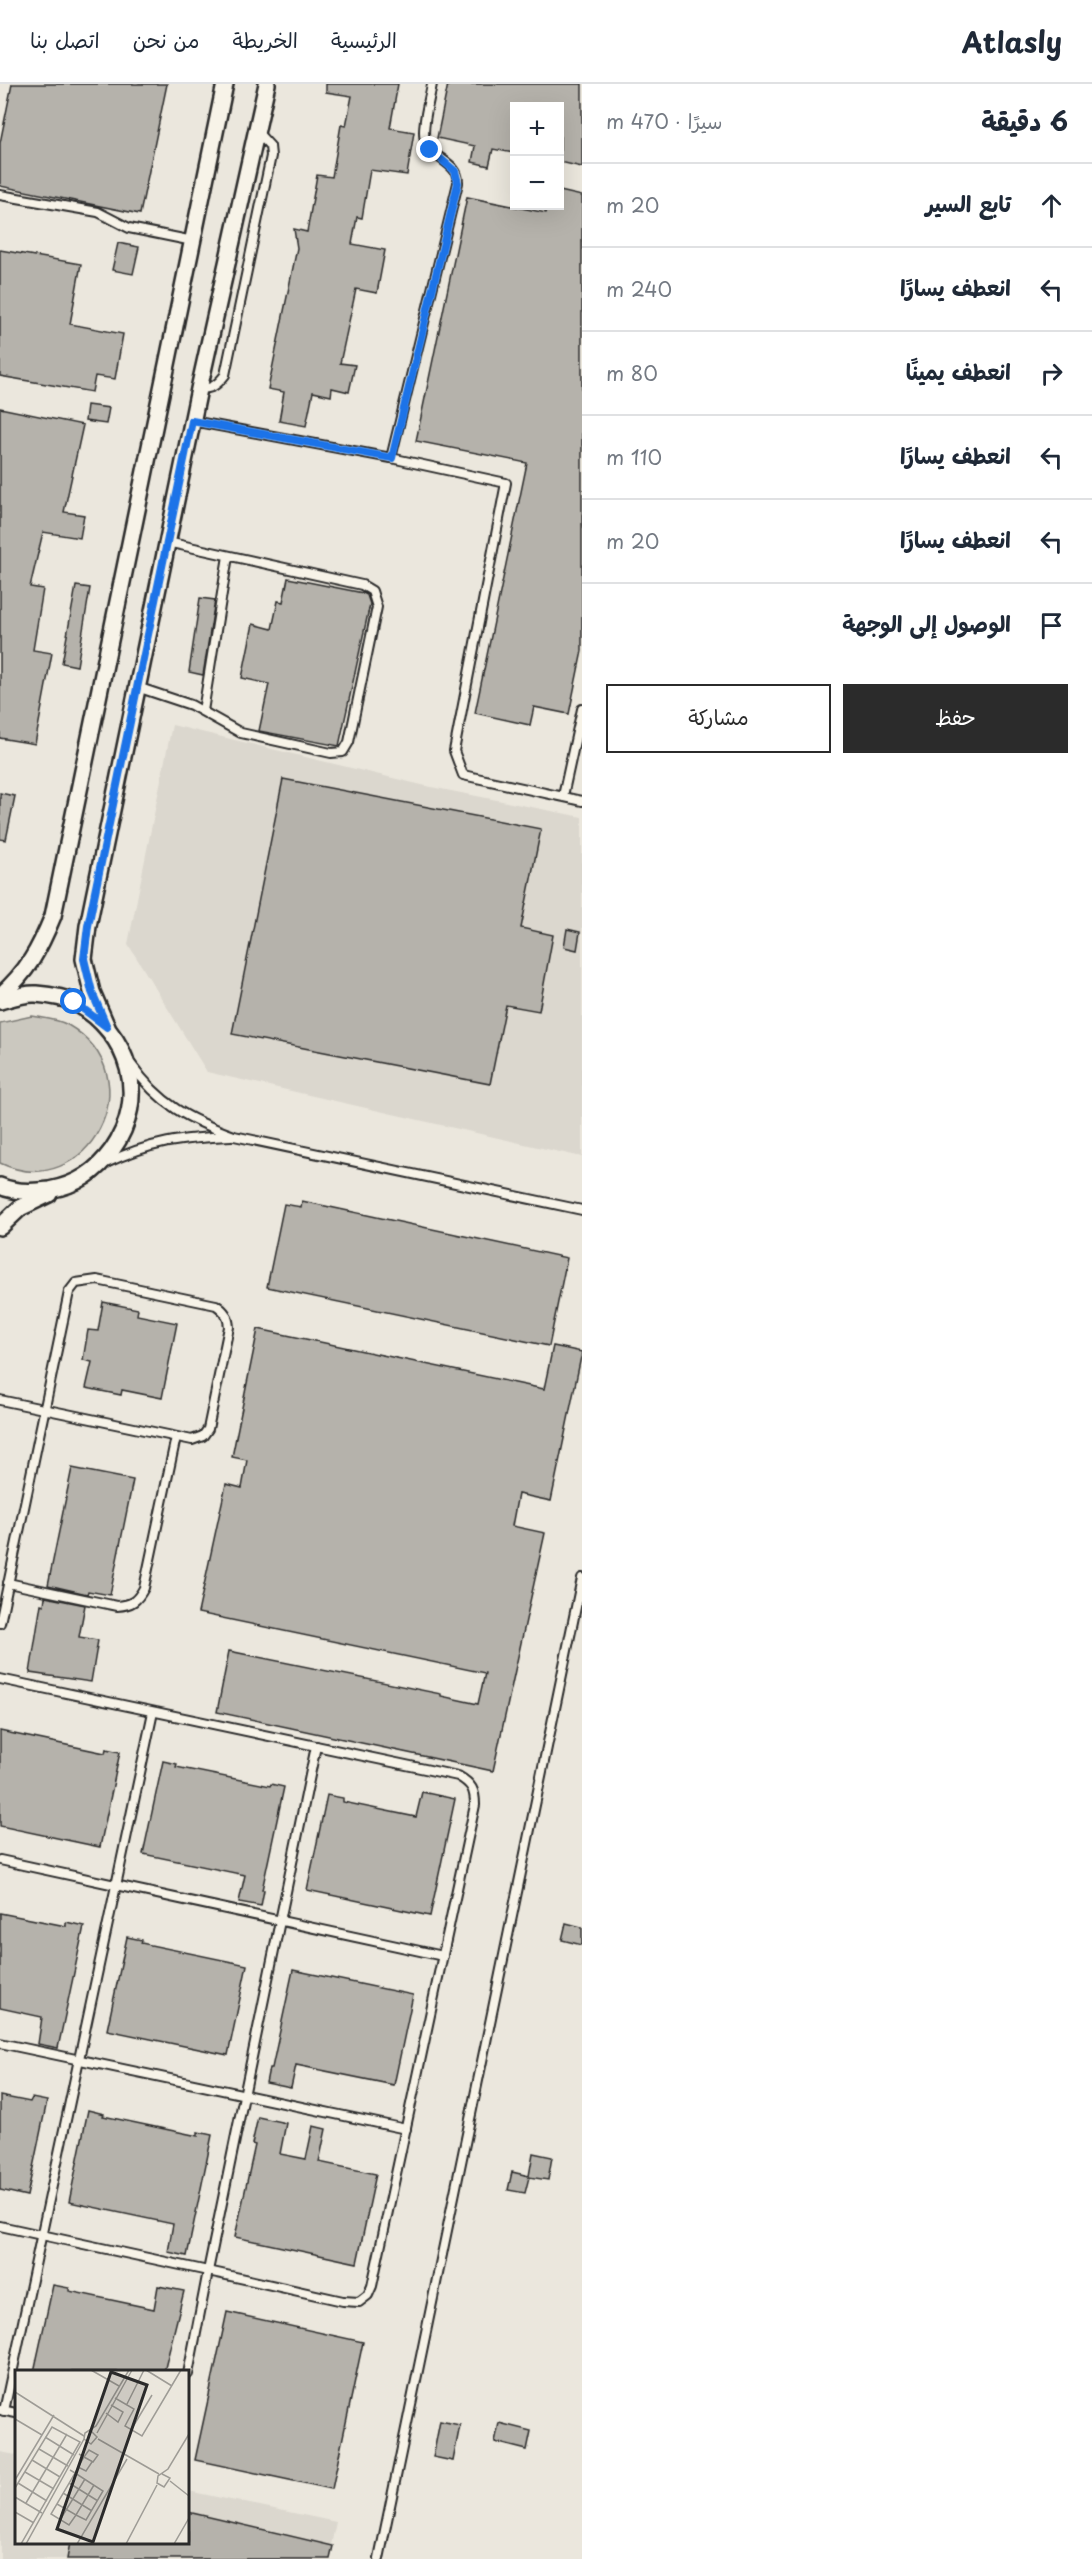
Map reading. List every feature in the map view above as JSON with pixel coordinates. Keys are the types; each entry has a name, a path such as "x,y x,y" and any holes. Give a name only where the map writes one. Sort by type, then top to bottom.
{"street":[{"path":"0,998 38,954 53,916 225,84"},
{"path":"0,1227 20,1208 84,1178 102,1165 124,1133 133,1096 126,1058 107,1027 92,992 84,959 88,926 192,421 258,133 267,84"},
{"path":"0,998 34,994 74,1002 107,1027"},
{"path":"0,1186 35,1192 64,1187"}],"lane":[{"path":"392,458 458,183 455,171 430,150 424,139 432,84"},
{"path":"199,389 209,389 225,375 271,156 270,146 258,133"},
{"path":"0,195 98,212 134,229 193,241"},
{"path":"192,421 392,458 506,483 454,751 463,775 582,801"},
{"path":"137,687 180,701 241,733 331,753 343,752 349,742 377,607 372,591 362,585 167,542"},
{"path":"202,711 228,556"},
{"path":"563,796 582,709"},
{"path":"126,1058 158,1097 195,1122 234,1136 582,1210"},
{"path":"102,1165 147,1146 190,1138 234,1136"},
{"path":"0,1400 45,1409 192,1440 202,1436 208,1429 229,1327 225,1311 216,1305 97,1280 76,1283 69,1292 45,1409 0,1623"},
{"path":"8,1583 117,1606 128,1605 138,1600 144,1588 176,1437"},
{"path":"379,2559 582,1578"},
{"path":"0,1679 458,1776 467,1781 475,1791 475,1806 372,2286 368,2295 359,2302 0,2226"},
{"path":"2,2410 42,2235 153,1712"},
{"path":"189,2370 316,1746"},
{"path":"0,1860 443,1956"},
{"path":"0,2043 406,2129"}],"shaded area":[{"path":"172,725 426,786 582,817 582,1157 207,1072 128,944"},
{"path":"32,1016 68,1025 94,1047 107,1074 108,1102 100,1129 83,1151 60,1166 32,1171 0,1163 0,1023"},
{"path":"0,2452 15,2455 15,2544 189,2544 189,2491 336,2522 328,2559 0,2559"}],"building":[{"path":"12,84 167,84 140,214 0,186 0,143"},
{"path":"326,84 398,84 390,128 414,132 407,175 370,170 362,218 357,217 352,244 385,250 377,293 356,289 340,363 355,365 349,392 332,388 331,396 313,392 306,426 279,421 284,392 268,389 297,248 294,229 307,232 317,175 332,177 341,125 346,126 352,96 326,92"},
{"path":"448,84 582,84 582,167 564,163 564,102 510,102 510,152 493,149 489,166 472,162 475,146 437,138"},
{"path":"564,192 582,196 582,651 569,714 534,707 530,725 475,713 527,463 416,441 467,197 510,206 510,210 546,213 547,210 564,210"},
{"path":"118,243 139,247 133,274 112,270"},
{"path":"0,250 81,264 70,324 123,334 115,379 95,376 92,392 0,376"},
{"path":"87,405 109,408 106,424 85,421"},
{"path":"0,408 83,425 64,512 84,515 80,538 43,532 30,587 43,589 33,650 52,653 35,744 0,738"},
{"path":"288,578 363,593 367,595 370,604 339,746 259,731 269,684 242,678 253,624 272,629 278,601 283,602"},
{"path":"76,586 90,588 77,666 62,663"},
{"path":"200,598 215,600 203,675 189,672"},
{"path":"283,779 541,829 521,928 553,935 539,1011 506,1005 490,1084 232,1034"},
{"path":"0,793 15,796 6,840 0,839"},
{"path":"567,929 580,932 577,950 564,947"},
{"path":"302,1201 567,1258 549,1346 267,1287 284,1204 301,1207"},
{"path":"103,1302 138,1309 137,1315 177,1323 162,1398 122,1390 121,1395 86,1388 92,1362 83,1360 88,1330 98,1331"},
{"path":"258,1329 544,1389 553,1346 582,1352 551,1501 518,1494 512,1526 545,1533 493,1771 217,1712 229,1651 441,1694 441,1696 478,1704 485,1673 198,1613 226,1484 242,1488 247,1460 232,1457"},
{"path":"72,1468 133,1480 110,1595 88,1591 87,1594 48,1585"},
{"path":"45,1597 85,1605 79,1637 98,1640 91,1682 30,1673 41,1604 44,1605"},
{"path":"0,1731 105,1753 106,1749 120,1752 100,1847 0,1826"},
{"path":"163,1761 177,1764 176,1767 284,1787 262,1890 264,1890 261,1906 239,1902 245,1875 143,1854"},
{"path":"422,1792 455,1799 430,1916 307,1890 327,1795 343,1798 343,1802 416,1817"},
{"path":"0,1913 66,1926 66,1922 84,1926 58,2048 38,2044 42,2017 0,2008"},
{"path":"566,1923 582,1927 582,1945 562,1940"},
{"path":"127,1937 142,1940 141,1943 247,1965 228,2055 107,2030"},
{"path":"293,1970 413,1995 394,2085 296,2065 291,2088 266,2083 269,2068 272,2068"},
{"path":"0,2096 30,2102 32,2098 47,2101 27,2196 0,2190"},
{"path":"88,2110 104,2114 103,2116 198,2136 198,2132 212,2135 187,2256 168,2252 173,2224 69,2202"},
{"path":"258,2117 286,2123 280,2154 306,2159 313,2126 326,2129 319,2162 376,2174 357,2263 235,2237 255,2145 252,2144"},
{"path":"533,2153 552,2157 548,2180 529,2177 525,2193 508,2190 512,2172 529,2176"},
{"path":"53,2285 69,2288 69,2291 154,2309 158,2286 184,2291 164,2370 34,2370"},
{"path":"227,2312 363,2342 332,2489 195,2460"},
{"path":"440,2421 460,2425 453,2461 433,2457"},
{"path":"499,2423 531,2431 527,2450 495,2442"},
{"path":"189,2512 333,2546 330,2559 67,2559 70,2544 189,2544"}],"route":[{"path":"74,1002 107,1027 92,992 84,959 88,926 192,421 392,458 458,183 458,174 430,150"}]}
